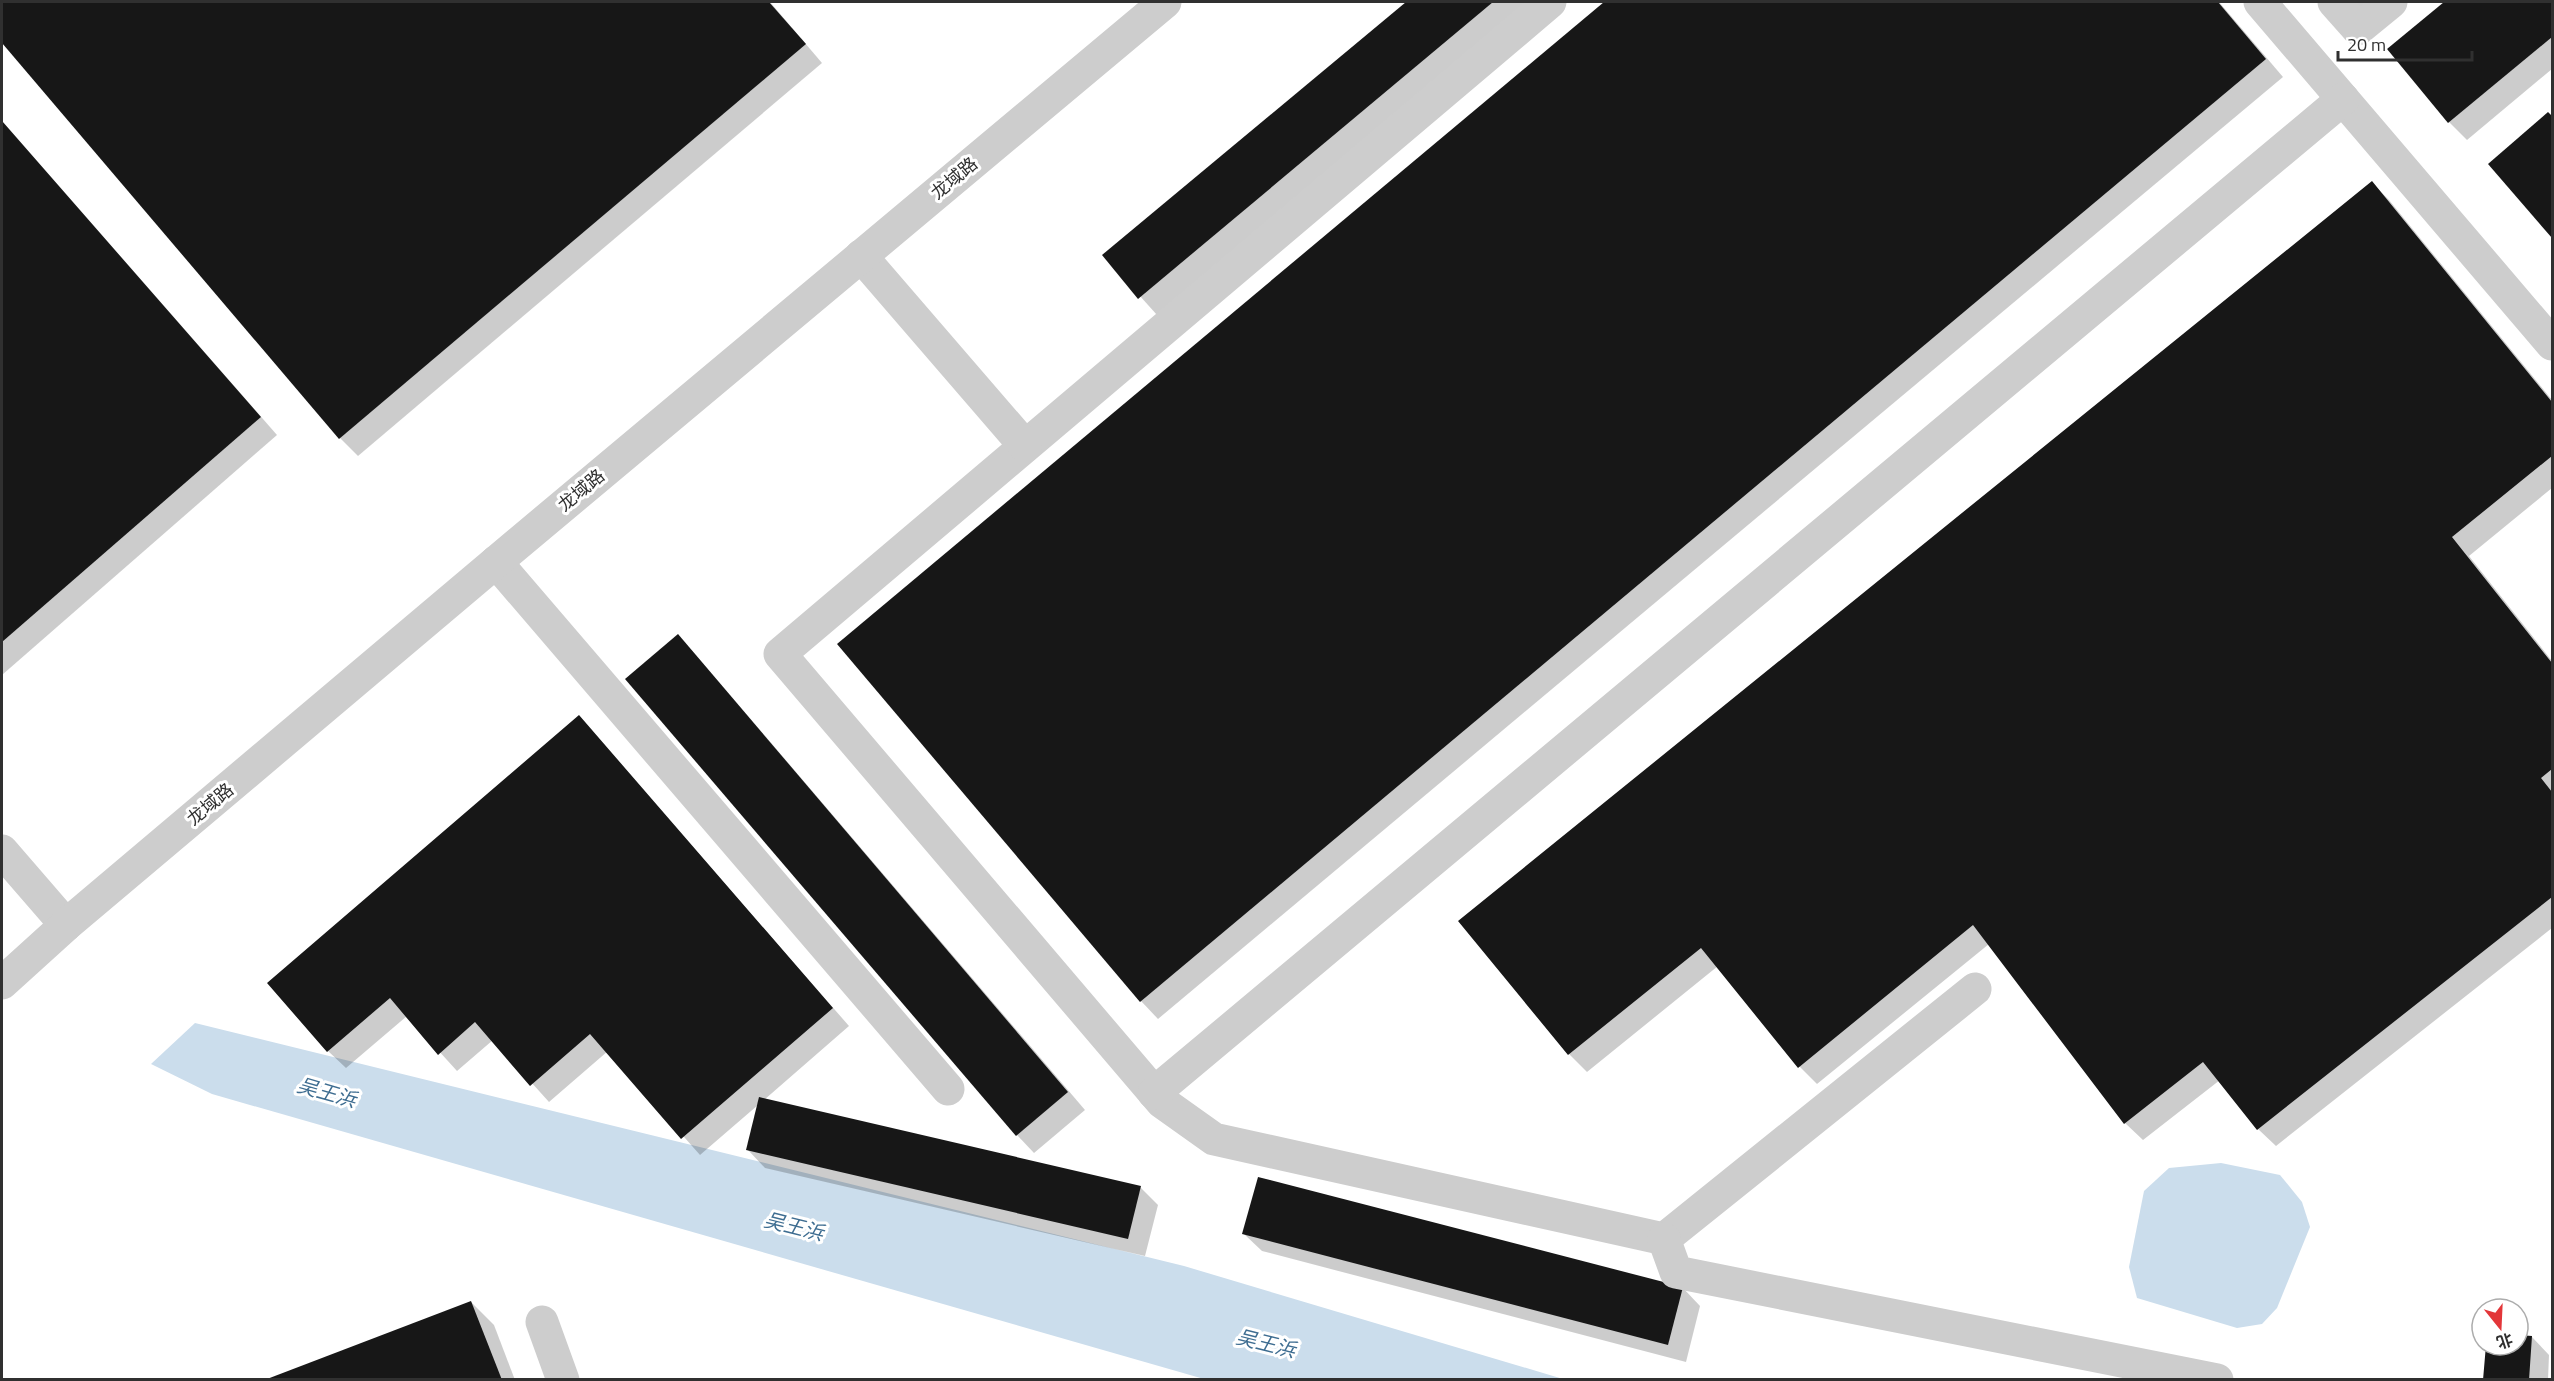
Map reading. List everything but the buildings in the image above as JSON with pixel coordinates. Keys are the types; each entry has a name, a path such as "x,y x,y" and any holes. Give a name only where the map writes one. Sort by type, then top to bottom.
{"street":[{"path":"1550,2 780,654 1162,1102 1214,1139 1664,1239"},
{"path":"2260,2 2553,344"},
{"path":"2334,2 2358,30 2391,2"},
{"name":"龙域路","path":"2,983 66,925 1161,3"},
{"path":"1154,1093 2343,99"},
{"path":"861,255 1025,446"},
{"path":"496,562 948,1089"},
{"path":"2,851 66,925"},
{"path":"1664,1239 1975,989"},
{"path":"1664,1239 1676,1272 2217,1380"},
{"path":"542,1322 563,1380"}],"water":[{"name":"吴王浜","path":"195,1023 1184,1266 1563,1379 1204,1379 212,1094 151,1064"},
{"path":"2221,1163 2280,1175 2302,1202 2310,1227 2277,1308 2262,1324 2237,1328 2137,1298 2129,1267 2144,1191 2169,1168"}]}
